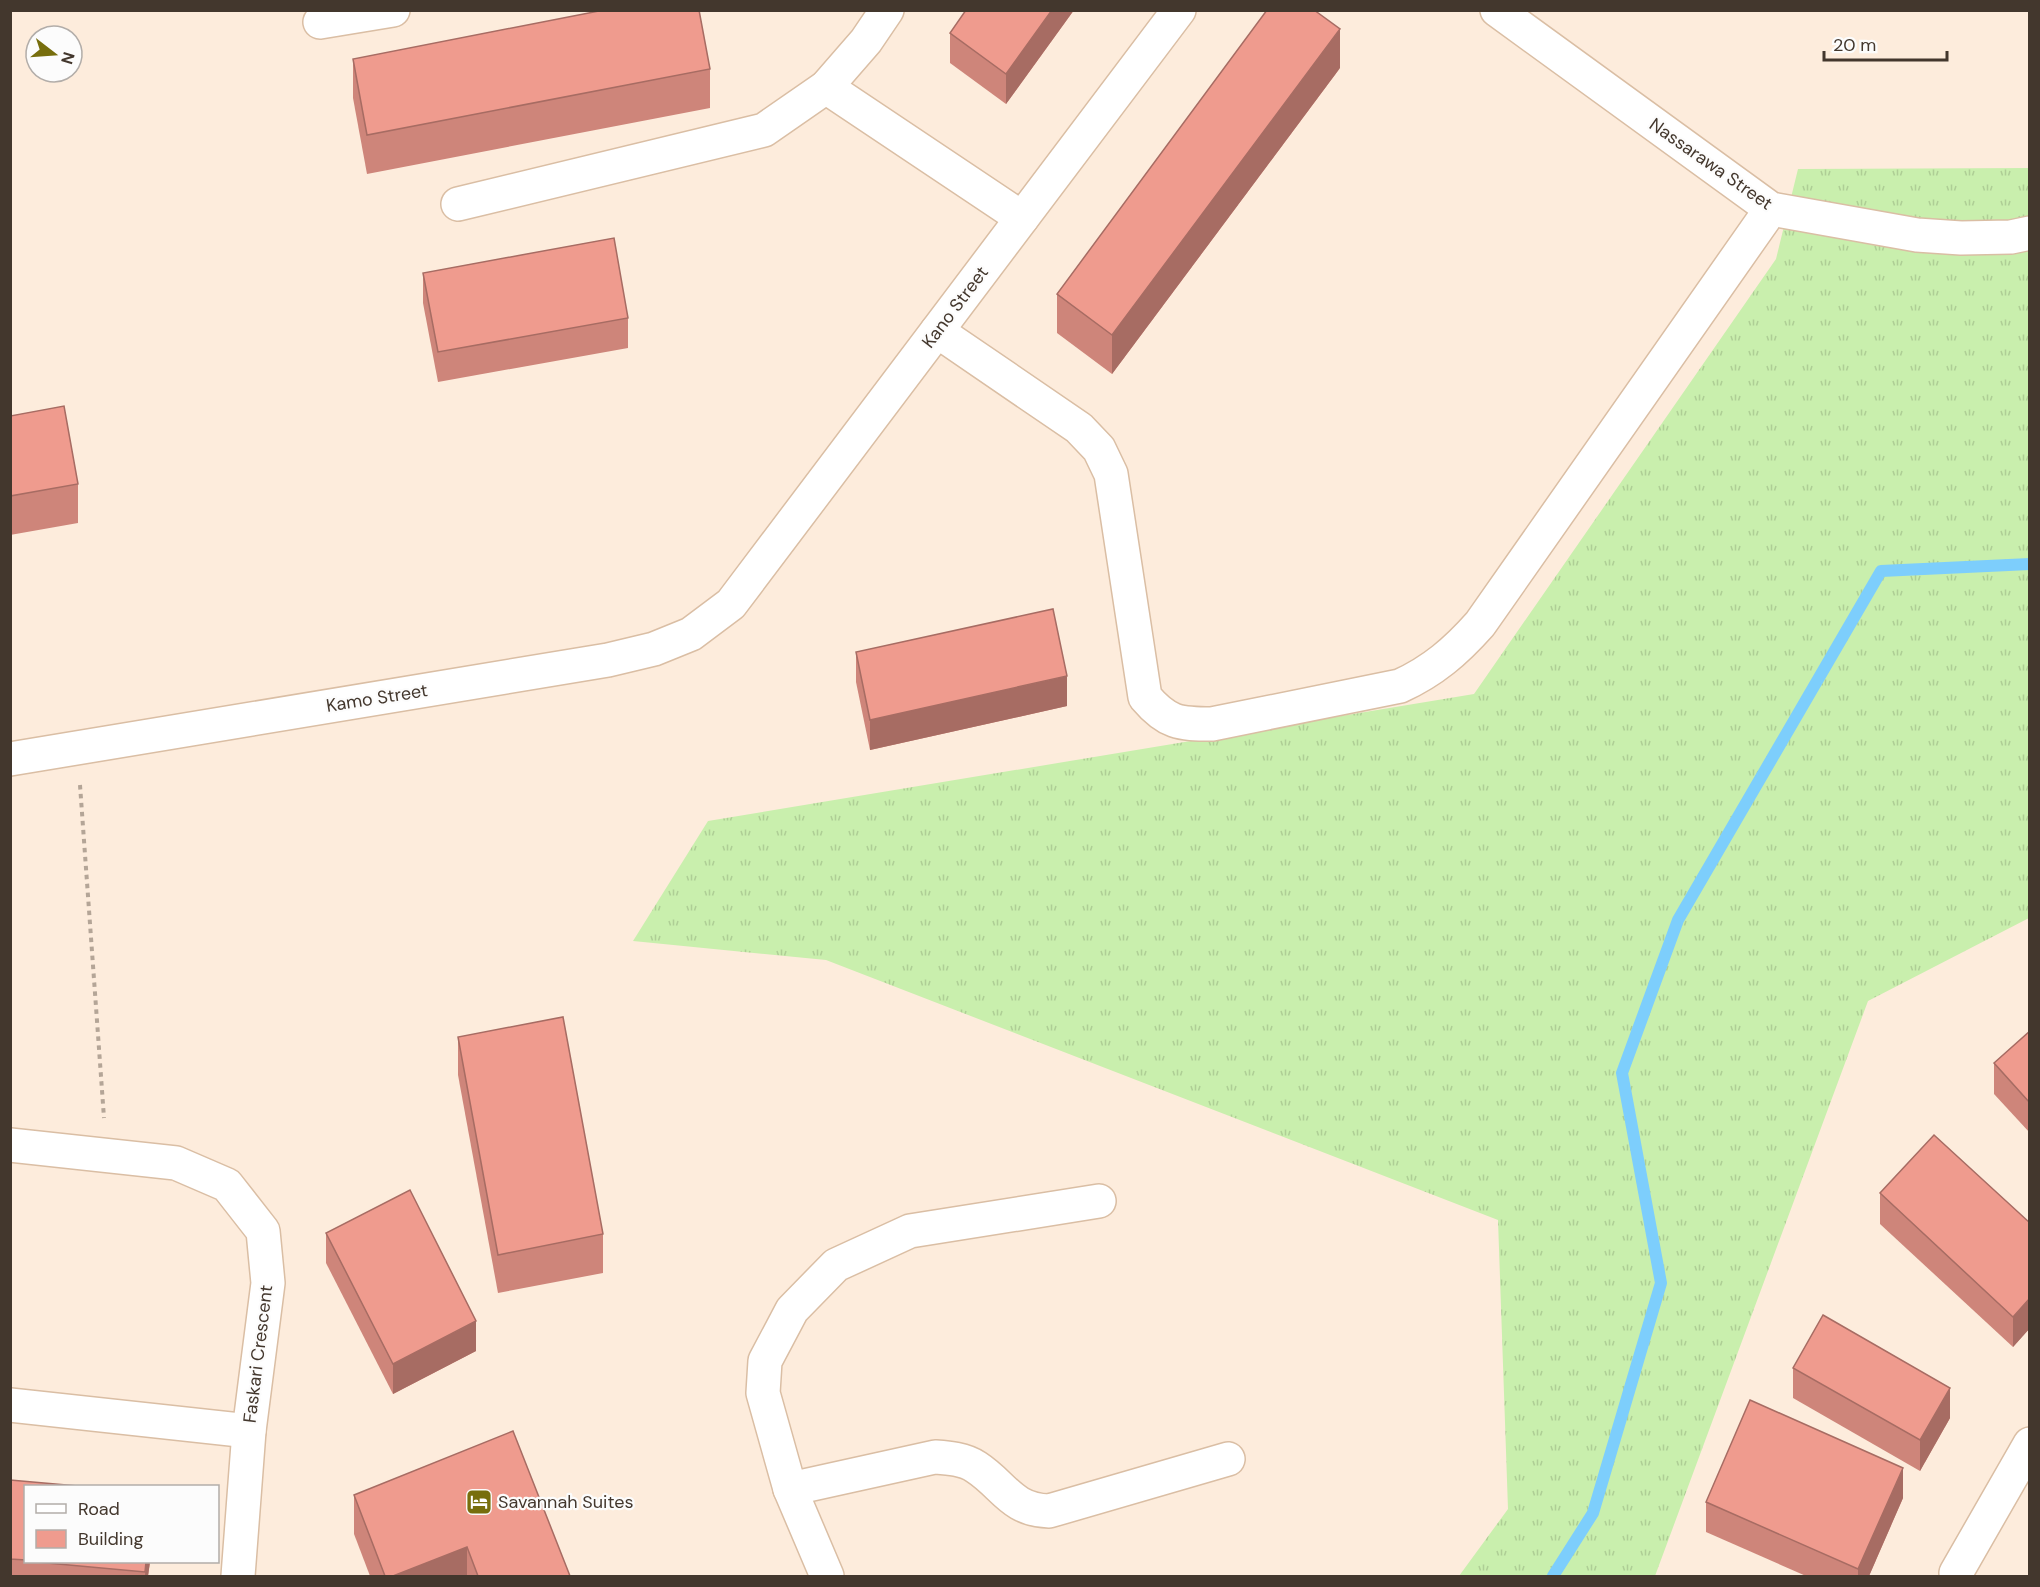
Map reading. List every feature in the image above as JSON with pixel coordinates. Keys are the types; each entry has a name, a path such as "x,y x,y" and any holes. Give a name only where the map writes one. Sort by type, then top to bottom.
{"street":[{"path":"320,22 393,10"},
{"path":"458,204 764,130 826,87 866,41 887,10"},
{"name":"Kano Street","path":"730,604 1179,10"},
{"name":"Nassarawa Street","path":"1497,10 1771,209 1917,235 1961,238 2011,237 2030,233"},
{"path":"826,87 1022,218"},
{"path":"937,331 1079,428 1099,449 1111,474 1144,697 1159,715 1181,724 1212,724 1400,686 1427,674 1458,649 1480,624 1771,209"},
{"name":"Kamo Street","path":"10,759 608,660 654,649 691,634 730,604"},
{"name":"Faskari Crescent","path":"10,1145 176,1163 227,1185 263,1232 268,1283 249,1431 238,1576"},
{"path":"827,1576 790,1489 763,1394 765,1361 792,1310 836,1265 910,1231 1099,1201"},
{"path":"10,1405 249,1431"},
{"path":"1956,1573 2030,1444"},
{"path":"790,1489 935,1457 957,1459 975,1466 1019,1505 1033,1511 1049,1511 1228,1459"}],"path":[{"path":"77,748 107,1155"}],"green space":[{"path":"2029,168 2029,918 1868,1001 1655,1576 1459,1576 1508,1509 1498,1220 826,960 633,941 708,821 1474,694 1776,259 1798,169"}],"building":[{"path":"604,10 699,10 710,69 367,135 353,59"},
{"path":"966,10 1052,10 1006,74 950,33"},
{"path":"1267,10 1314,10 1340,29 1112,335 1057,294"},
{"path":"614,238 628,318 438,352 423,273"},
{"path":"64,406 78,484 10,496 10,416"},
{"path":"1053,609 1067,676 870,720 856,652"},
{"path":"563,1017 603,1234 498,1255 458,1037"},
{"path":"2030,1031 2030,1103 1994,1063"},
{"path":"1934,1135 2030,1223 2030,1298 2013,1317 1880,1193"},
{"path":"410,1190 476,1321 393,1364 326,1233"},
{"path":"1823,1315 1950,1388 1920,1440 1793,1368"},
{"path":"1750,1400 1903,1468 1858,1569 1706,1502"},
{"path":"513,1431 570,1576 478,1576 467,1547 393,1576 385,1576 354,1495"},
{"path":"10,1480 67,1485 24,1485 24,1560 10,1559"},
{"path":"47,1563 146,1563 145,1572"}],"waterway":[{"path":"1553,1576 1593,1513 1661,1283 1622,1073 1678,920 1881,571 2030,564"}],"place":[{"name":"Savannah Suites","path":"479,1502"}]}
